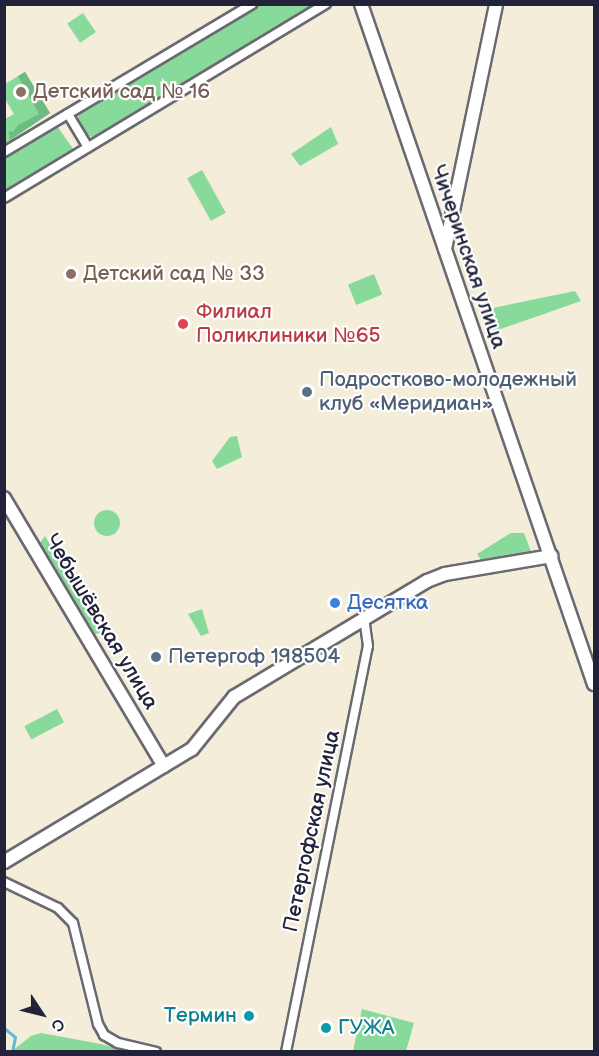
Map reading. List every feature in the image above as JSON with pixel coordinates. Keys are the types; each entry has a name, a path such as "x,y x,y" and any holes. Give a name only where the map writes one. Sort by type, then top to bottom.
{"street":[{"path":"4,152 252,4"},
{"path":"4,198 326,4"},
{"name":"Чичеринская улица","path":"361,4 594,684"},
{"path":"445,249 496,4"},
{"path":"68,114 88,147"},
{"name":"Чебышёвская улица","path":"4,498 164,766"},
{"path":"4,862 199,744 234,697 436,577 551,555"},
{"name":"Петергофская улица","path":"286,1052 368,646 364,618"},
{"path":"4,882 58,908 73,922 98,1024 104,1035 118,1043 156,1052"}],"green space":[{"path":"260,5 317,5 95,137 87,136 78,121 79,112"},
{"path":"83,13 96,32 80,43 67,24"},
{"name":"Детский сад № 16","path":"25,72 50,113 5,144 5,119 14,114 5,99 5,84"},
{"path":"25,72 50,113 10,140 9,131 13,132 18,125 39,114 18,76"},
{"path":"57,126 74,150 5,191 5,157"},
{"path":"331,127 338,144 300,166 291,154"},
{"path":"202,170 226,213 211,221 187,178"},
{"path":"374,274 382,294 356,305 348,284"},
{"path":"575,291 581,301 489,333 478,311"},
{"path":"237,436 242,457 217,469 212,461 230,437"},
{"path":"107,510 116,514 120,523 116,532 107,536 98,532 94,523 98,514"},
{"path":"511,533 524,533 532,554 483,563 477,554"},
{"path":"45,536 104,632 95,634 40,543"},
{"path":"202,609 209,633 201,636 188,614"},
{"path":"57,709 64,722 31,740 24,726"},
{"path":"362,1009 414,1023 406,1051 353,1051"},
{"path":"41,1033 101,1044 125,1051 12,1051 31,1036"}],"waterway":[{"path":"4,1028 15,1037 12,1052"}],"place":[{"name":"Детский сад № 16","path":"21,92"},
{"name":"Детский сад № 33","path":"71,274"},
{"name":"Филиал Поликлиники №65","path":"183,324"},
{"name":"Подростково-молодежный клуб «Меридиан»","path":"307,392"},
{"name":"Десятка","path":"335,603"},
{"name":"Петергоф 198504","path":"156,657"},
{"name":"Термин","path":"249,1016"},
{"name":"ГУЖА","path":"326,1028"}]}
